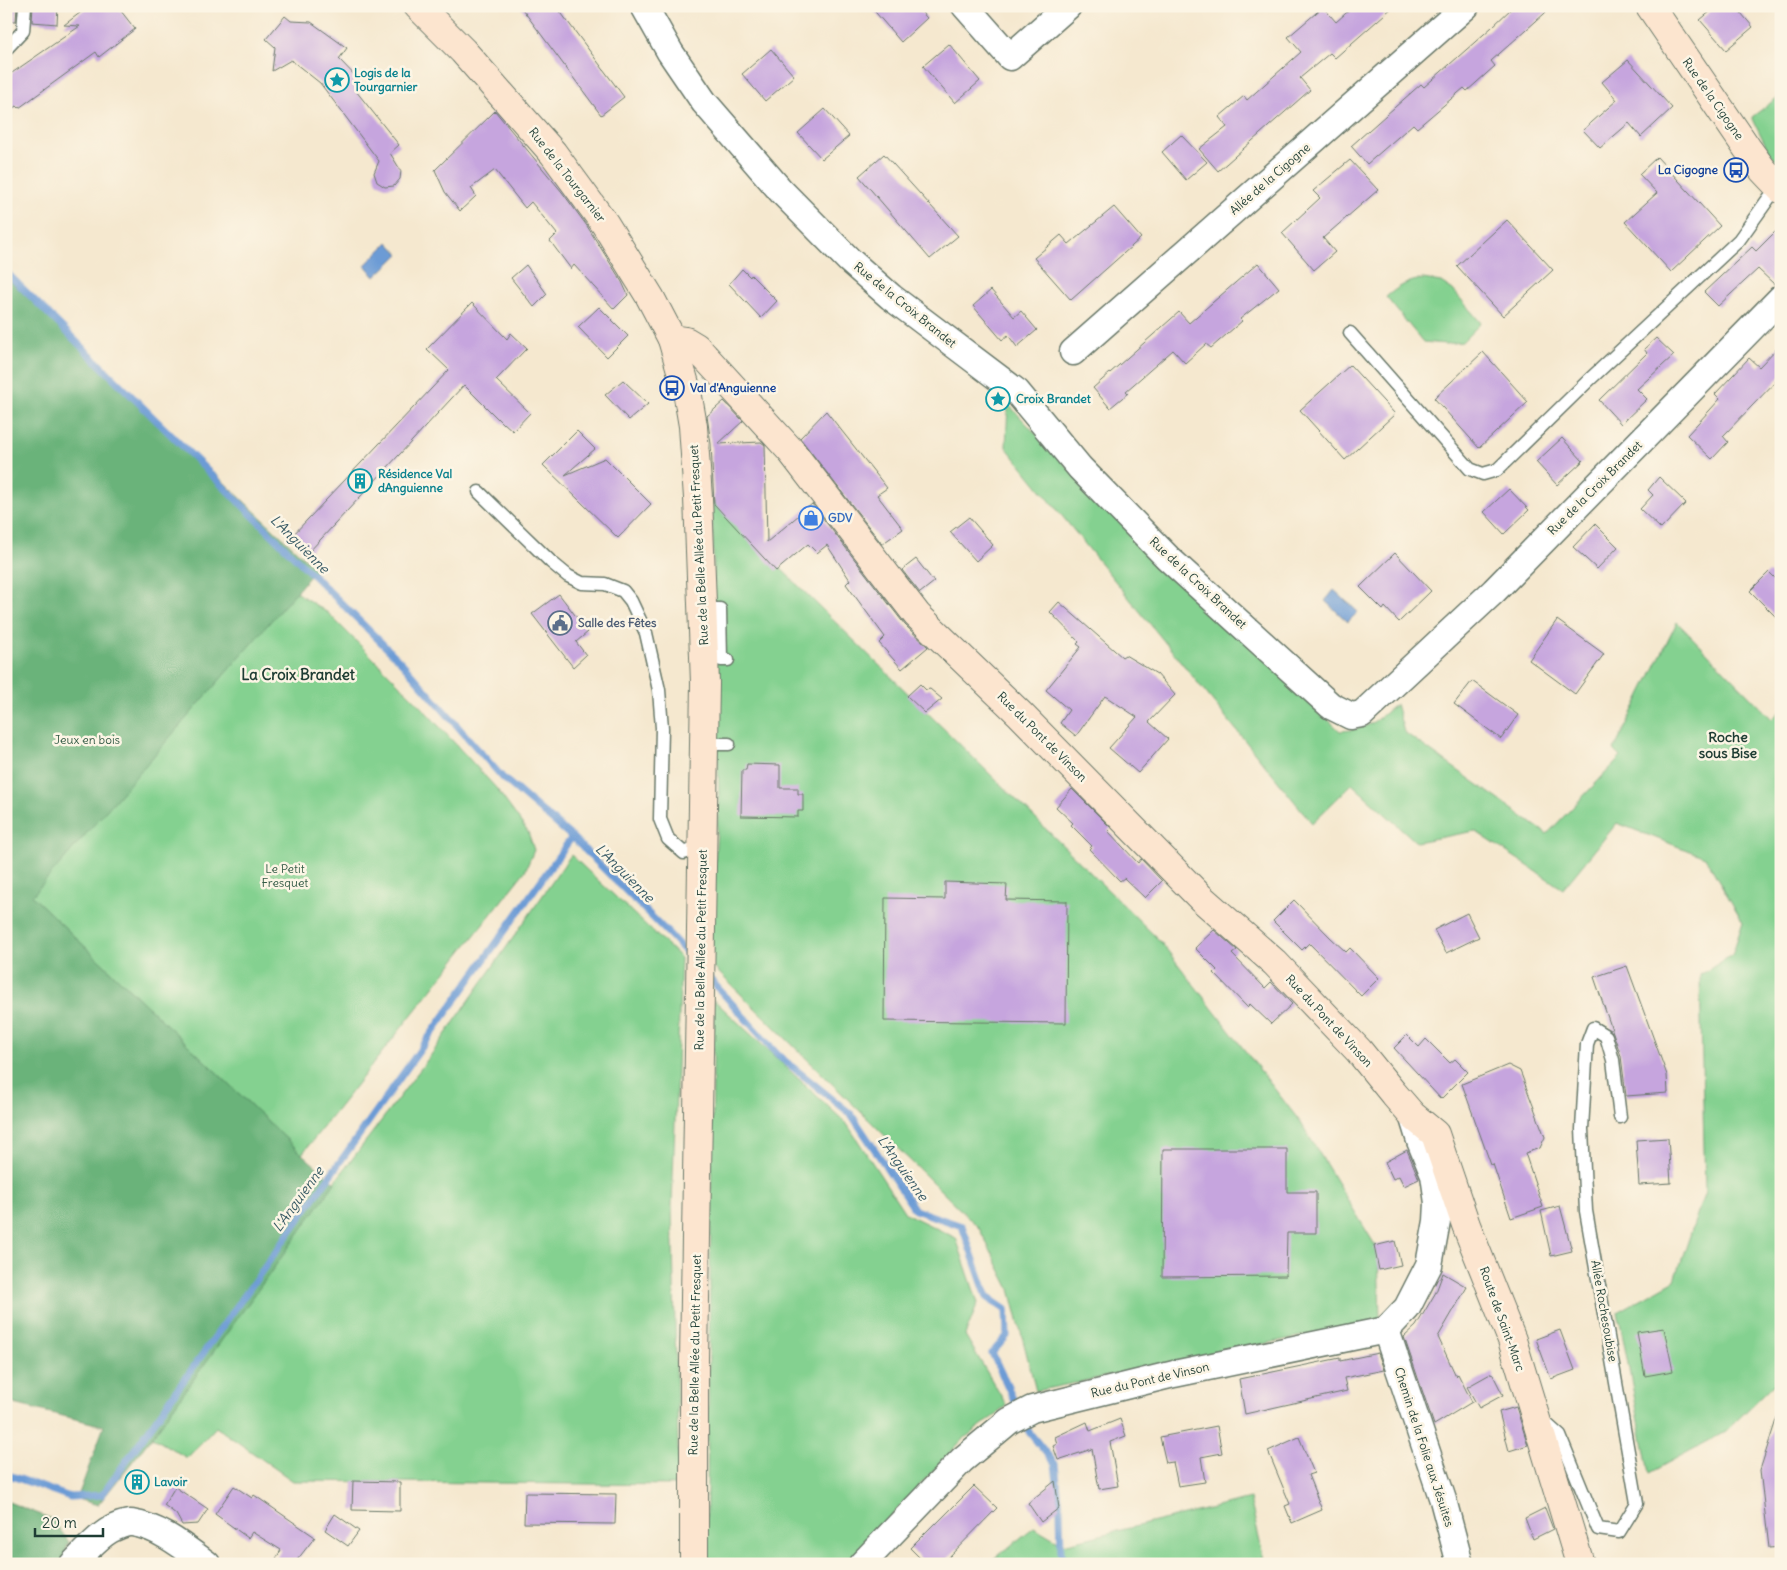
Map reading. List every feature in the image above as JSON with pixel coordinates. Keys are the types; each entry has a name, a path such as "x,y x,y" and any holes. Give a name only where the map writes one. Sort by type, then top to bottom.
{"street":[{"name":"Rue de la Tourgarnier","path":"418,6 463,51 553,153 605,224 650,297 672,339"},
{"name":"Rue de la Croix Brandet","path":"644,6 670,52 704,102 781,191 848,260 891,297 1016,392 1080,468 1168,558 1331,706 1351,716 1362,714 1494,591 1781,298"},
{"path":"965,6 1010,58 1068,6"},
{"name":"Allée de la Cigogne","path":"1073,352 1466,6"},
{"name":"Rue de la Cigogne","path":"1650,6 1747,148 1763,170 1780,188"},
{"name":"Rue de la Belle Allée du Petit Fresquet","path":"672,339 687,392 693,426 698,498 705,683 716,744 702,846 694,1360 694,1564"},
{"name":"Rue du Pont de Vinson","path":"672,339 686,341 696,347 792,451 917,615 1020,714 1201,898 1275,963 1359,1051 1412,1115 1434,1176 1438,1203 1437,1221 1429,1266 1407,1308 1386,1330 1174,1374 1020,1415 962,1460 862,1564"},
{"name":"Route de Saint-Marc","path":"1412,1115 1435,1134 1466,1225 1512,1340 1580,1564"},
{"name":"Chemin de la Folie aux Jésuites","path":"1386,1330 1443,1500 1460,1564"},
{"path":"74,1564 98,1539 111,1529 131,1523 154,1530 182,1546 207,1564"}],"lane":[{"path":"6,49 23,32 25,6"},
{"path":"1350,334 1470,469 1483,474 1497,470 1588,381 1739,240 1769,198 1780,188"},
{"path":"479,492 568,576 582,583 605,584 623,591 631,601 646,633 659,690 662,728 660,819 668,839 684,853 702,846"},
{"path":"701,610 720,609 721,660 728,660"},
{"name":"Allée Rochesoubise","path":"1534,1414 1560,1436 1598,1529 1619,1532 1637,1503 1586,1211 1582,1129 1587,1044 1593,1028 1606,1036 1613,1060 1620,1118"}],"green space":[{"path":"1781,95 1781,165 1769,152 1752,117"},
{"name":"Jeux en bois","path":"6,277 316,569 32,896 302,1154 335,1183 152,1437 98,1505 77,1499 104,1426 6,1402"},
{"path":"1423,279 1441,282 1453,290 1481,323 1462,342 1446,344 1423,342 1386,297 1403,285"},
{"path":"1008,404 1101,503 1340,731 1371,724 1396,704 1404,732 1547,834 1621,757 1614,750 1677,622 1772,719 1781,711 1781,1377 1725,1432 1649,1473 1618,1312 1675,1280 1705,1191 1700,975 1732,955 1743,922 1705,857 1617,823 1563,889 1475,831 1416,842 1352,784 1312,823 1006,447"},
{"path":"712,501 1160,941 1301,1123 1378,1250 1380,1320 1036,1391 1010,1289 979,1228 708,962 719,801"},
{"name":"Le Petit Fresquet","path":"294,591 328,613 414,699 496,788 528,832 534,850 525,871 302,1154 32,896 6,751"},
{"path":"571,855 681,958 672,1205 679,1485 293,1481 216,1427 187,1458 152,1437 334,1183 431,1055"},
{"path":"714,1000 847,1124 905,1213 956,1238 978,1303 965,1335 1007,1406 962,1440 846,1564 706,1564"},
{"path":"1250,1499 1265,1564 988,1564 1034,1527 1063,1544"},
{"path":"6,1501 52,1519 69,1542 61,1564 6,1564"}],"water":[{"path":"388,242 399,254 375,277 365,265"},
{"path":"1334,590 1358,612 1348,622 1325,601"}],"building":[{"path":"6,6 17,6 16,21 6,21"},
{"path":"33,6 58,6 57,24 32,22"},
{"path":"89,6 117,6 135,29 99,57 96,52 19,108 17,106 6,112 6,77 80,26 64,25"},
{"path":"520,6 556,6 624,97 601,115"},
{"path":"870,6 916,6 927,18 901,42"},
{"path":"1354,6 1394,6 1335,58 1330,53 1300,78 1310,90 1218,171 1199,149 1227,127 1219,117 1244,96 1247,100 1301,52 1288,37 1323,7 1336,22"},
{"path":"1514,6 1553,6 1491,61 1495,66 1467,91 1464,88 1417,128 1413,124 1367,164 1351,146 1421,84 1424,87"},
{"path":"1717,6 1735,6 1753,27 1726,50 1700,20"},
{"path":"285,16 291,21 311,22 347,48 339,59 362,83 356,91 399,145 390,153 401,171 400,179 394,186 385,187 377,182 374,173 379,161 320,83 291,60 272,71 275,47 266,39"},
{"path":"949,44 980,81 955,103 923,66"},
{"path":"771,49 794,76 765,101 742,74"},
{"path":"1628,60 1672,108 1641,137 1629,123 1600,148 1583,130 1617,100 1602,82"},
{"path":"825,109 849,136 822,159 798,133"},
{"path":"495,111 562,192 587,226 622,282 628,295 614,309 574,265 571,269 550,241 557,234 531,202 525,208 495,170 471,188 476,196 460,211 445,192 435,170"},
{"path":"1181,135 1207,162 1186,180 1162,152"},
{"path":"884,154 958,236 930,259 859,176"},
{"path":"1657,157 1720,226 1671,272 1625,222 1657,193 1639,174"},
{"path":"1350,160 1378,190 1323,238 1335,252 1314,270 1282,233 1320,198 1313,191"},
{"path":"1114,207 1141,238 1071,300 1034,258 1061,235 1069,244"},
{"path":"1507,220 1553,270 1503,316 1457,266"},
{"path":"1781,226 1781,283 1775,285 1758,269 1718,306 1704,292 1752,247 1756,251"},
{"path":"1258,263 1279,288 1240,319 1242,321 1211,348 1206,344 1185,363 1173,350 1126,391 1128,393 1110,408 1093,388 1179,312 1189,323"},
{"path":"526,265 547,294 534,307 511,278"},
{"path":"742,269 750,277 751,275 777,301 761,318 729,284"},
{"path":"991,290 1014,317 1021,311 1037,330 1017,347 1008,335 1002,340 973,306"},
{"path":"472,303 507,339 511,333 527,348 496,380 530,413 513,431 503,424 464,385 308,553 291,537 449,370 427,349"},
{"path":"599,307 628,336 607,357 578,327"},
{"path":"1656,338 1674,355 1637,389 1647,399 1621,424 1599,400 1647,353 1644,349"},
{"path":"1781,344 1781,376 1723,436 1728,442 1712,459 1687,435 1720,399 1715,394 1749,358 1759,367"},
{"path":"1483,352 1528,402 1479,448 1434,398"},
{"path":"1350,365 1395,414 1345,460 1300,410"},
{"path":"623,380 648,404 629,420 605,395"},
{"path":"724,401 743,421 718,444 761,442 765,445 767,542 812,504 905,625 928,647 902,669 879,643 885,637 846,584 850,580 827,545 817,553 808,544 776,571 714,504 711,444 707,416"},
{"path":"826,411 887,488 877,495 903,529 882,544 800,438"},
{"path":"577,431 595,449 565,475 605,458 651,504 618,538 543,465"},
{"path":"1562,438 1583,461 1557,485 1536,462"},
{"path":"1659,477 1686,503 1661,529 1640,509 1653,495 1648,490"},
{"path":"1509,489 1529,510 1504,534 1484,512"},
{"path":"969,517 993,545 976,561 950,532"},
{"path":"1595,524 1618,547 1597,569 1573,547"},
{"path":"1395,553 1431,591 1399,622 1385,607 1383,610 1360,587"},
{"path":"916,559 934,582 920,593 902,570"},
{"path":"1769,572 1781,584 1781,622 1750,591"},
{"name":"Salle des Fêtes","path":"559,594 588,632 576,642 586,655 573,667 532,614"},
{"path":"1059,602 1122,657 1125,655 1157,674 1175,695 1149,722 1168,739 1138,773 1109,748 1137,717 1105,696 1076,736 1060,723 1069,710 1046,690 1081,647 1077,644 1079,642 1050,612"},
{"path":"1557,620 1604,654 1575,694 1529,660"},
{"path":"1472,681 1518,715 1501,739 1454,704"},
{"path":"920,684 926,690 930,689 942,699 925,713 907,696"},
{"path":"747,764 780,765 780,788 798,788 798,794 803,794 803,811 798,811 798,817 741,816 742,770 746,770"},
{"path":"1072,789 1111,828 1108,831 1138,863 1141,859 1162,881 1145,898 1124,878 1120,881 1089,849 1092,846 1071,825 1073,823 1056,807"},
{"path":"945,882 1007,884 1006,900 1067,901 1066,1023 884,1021 885,898 945,899"},
{"path":"1294,900 1346,952 1350,948 1379,978 1361,996 1309,943 1302,950 1273,921"},
{"path":"1467,913 1479,937 1446,953 1434,930"},
{"path":"1214,930 1237,950 1232,954 1265,988 1271,982 1292,1004 1271,1024 1250,1004 1247,1007 1214,973 1217,970 1195,948"},
{"path":"1627,966 1667,1075 1668,1093 1626,1096 1621,1056 1594,977"},
{"path":"1407,1035 1419,1047 1426,1039 1450,1063 1455,1059 1468,1072 1441,1099 1394,1048"},
{"path":"1508,1065 1520,1071 1545,1137 1540,1148 1525,1153 1543,1207 1511,1218 1493,1164 1491,1165 1462,1084"},
{"path":"1668,1138 1671,1183 1639,1185 1636,1140"},
{"path":"1163,1149 1287,1149 1287,1192 1316,1192 1316,1233 1287,1233 1286,1276 1162,1277"},
{"path":"1407,1150 1419,1179 1404,1186 1399,1176 1393,1179 1385,1162"},
{"path":"1560,1206 1572,1251 1551,1256 1541,1211"},
{"path":"1395,1241 1401,1265 1379,1270 1374,1246"},
{"path":"1443,1273 1467,1287 1438,1337 1456,1376 1458,1374 1472,1402 1434,1425 1404,1337 1416,1326 1436,1292"},
{"path":"1664,1328 1673,1371 1645,1376 1637,1332"},
{"path":"1560,1330 1575,1370 1551,1379 1536,1339"},
{"path":"1378,1353 1384,1370 1344,1378 1347,1391 1245,1414 1239,1379 1340,1358 1340,1361"},
{"path":"1492,1373 1503,1395 1479,1408 1467,1387"},
{"path":"1516,1407 1528,1445 1509,1451 1499,1412"},
{"path":"1777,1417 1781,1418 1781,1547 1769,1548 1760,1470"},
{"path":"1120,1419 1126,1436 1110,1442 1118,1486 1099,1489 1092,1449 1058,1460 1053,1446 1057,1444 1055,1437 1087,1422 1090,1431"},
{"path":"1217,1426 1222,1453 1201,1457 1205,1482 1178,1486 1173,1462 1166,1463 1160,1437"},
{"path":"1299,1437 1314,1473 1308,1475 1322,1510 1292,1523 1285,1506 1290,1504 1268,1451"},
{"path":"353,1481 400,1482 400,1511 352,1510"},
{"path":"1055,1481 1059,1508 1041,1522 1028,1503"},
{"path":"234,1486 252,1498 254,1495 315,1537 294,1564 273,1564 281,1550 252,1532 248,1538 215,1514"},
{"path":"974,1486 997,1508 942,1564 926,1564 910,1548"},
{"path":"175,1487 208,1509 198,1524 182,1525 176,1514 164,1505"},
{"path":"525,1493 616,1494 615,1524 524,1523"},
{"path":"1545,1508 1553,1529 1533,1539 1525,1518"},
{"path":"335,1514 359,1531 348,1546 325,1530"}],"waterway":[{"name":"L'Anguienne","path":"6,272 402,663 503,778 572,837 692,959"},
{"name":"L'Anguienne","path":"6,1474 70,1497 102,1495 572,837"},
{"name":"L'Anguienne","path":"709,978 779,1056 851,1114 915,1210 962,1226 987,1297 1006,1310 1007,1336 992,1353 1029,1432 1055,1464 1060,1509 1061,1552 1067,1564"}],"place":[{"name":"Logis de la Tourgarnier","path":"337,80"},
{"name":"La Cigogne","path":"1736,170"},
{"name":"Val d'Anguienne","path":"672,388"},
{"name":"Croix Brandet","path":"998,399"},
{"name":"Résidence Val dAnguienne","path":"360,481"},
{"name":"GDV","path":"811,518"},
{"name":"Salle des Fêtes","path":"560,623"},
{"name":"Lavoir","path":"137,1482"}],"district":[{"name":"La Croix Brandet","path":"298,675"},
{"name":"Roche sous Bise","path":"1728,746"}]}
